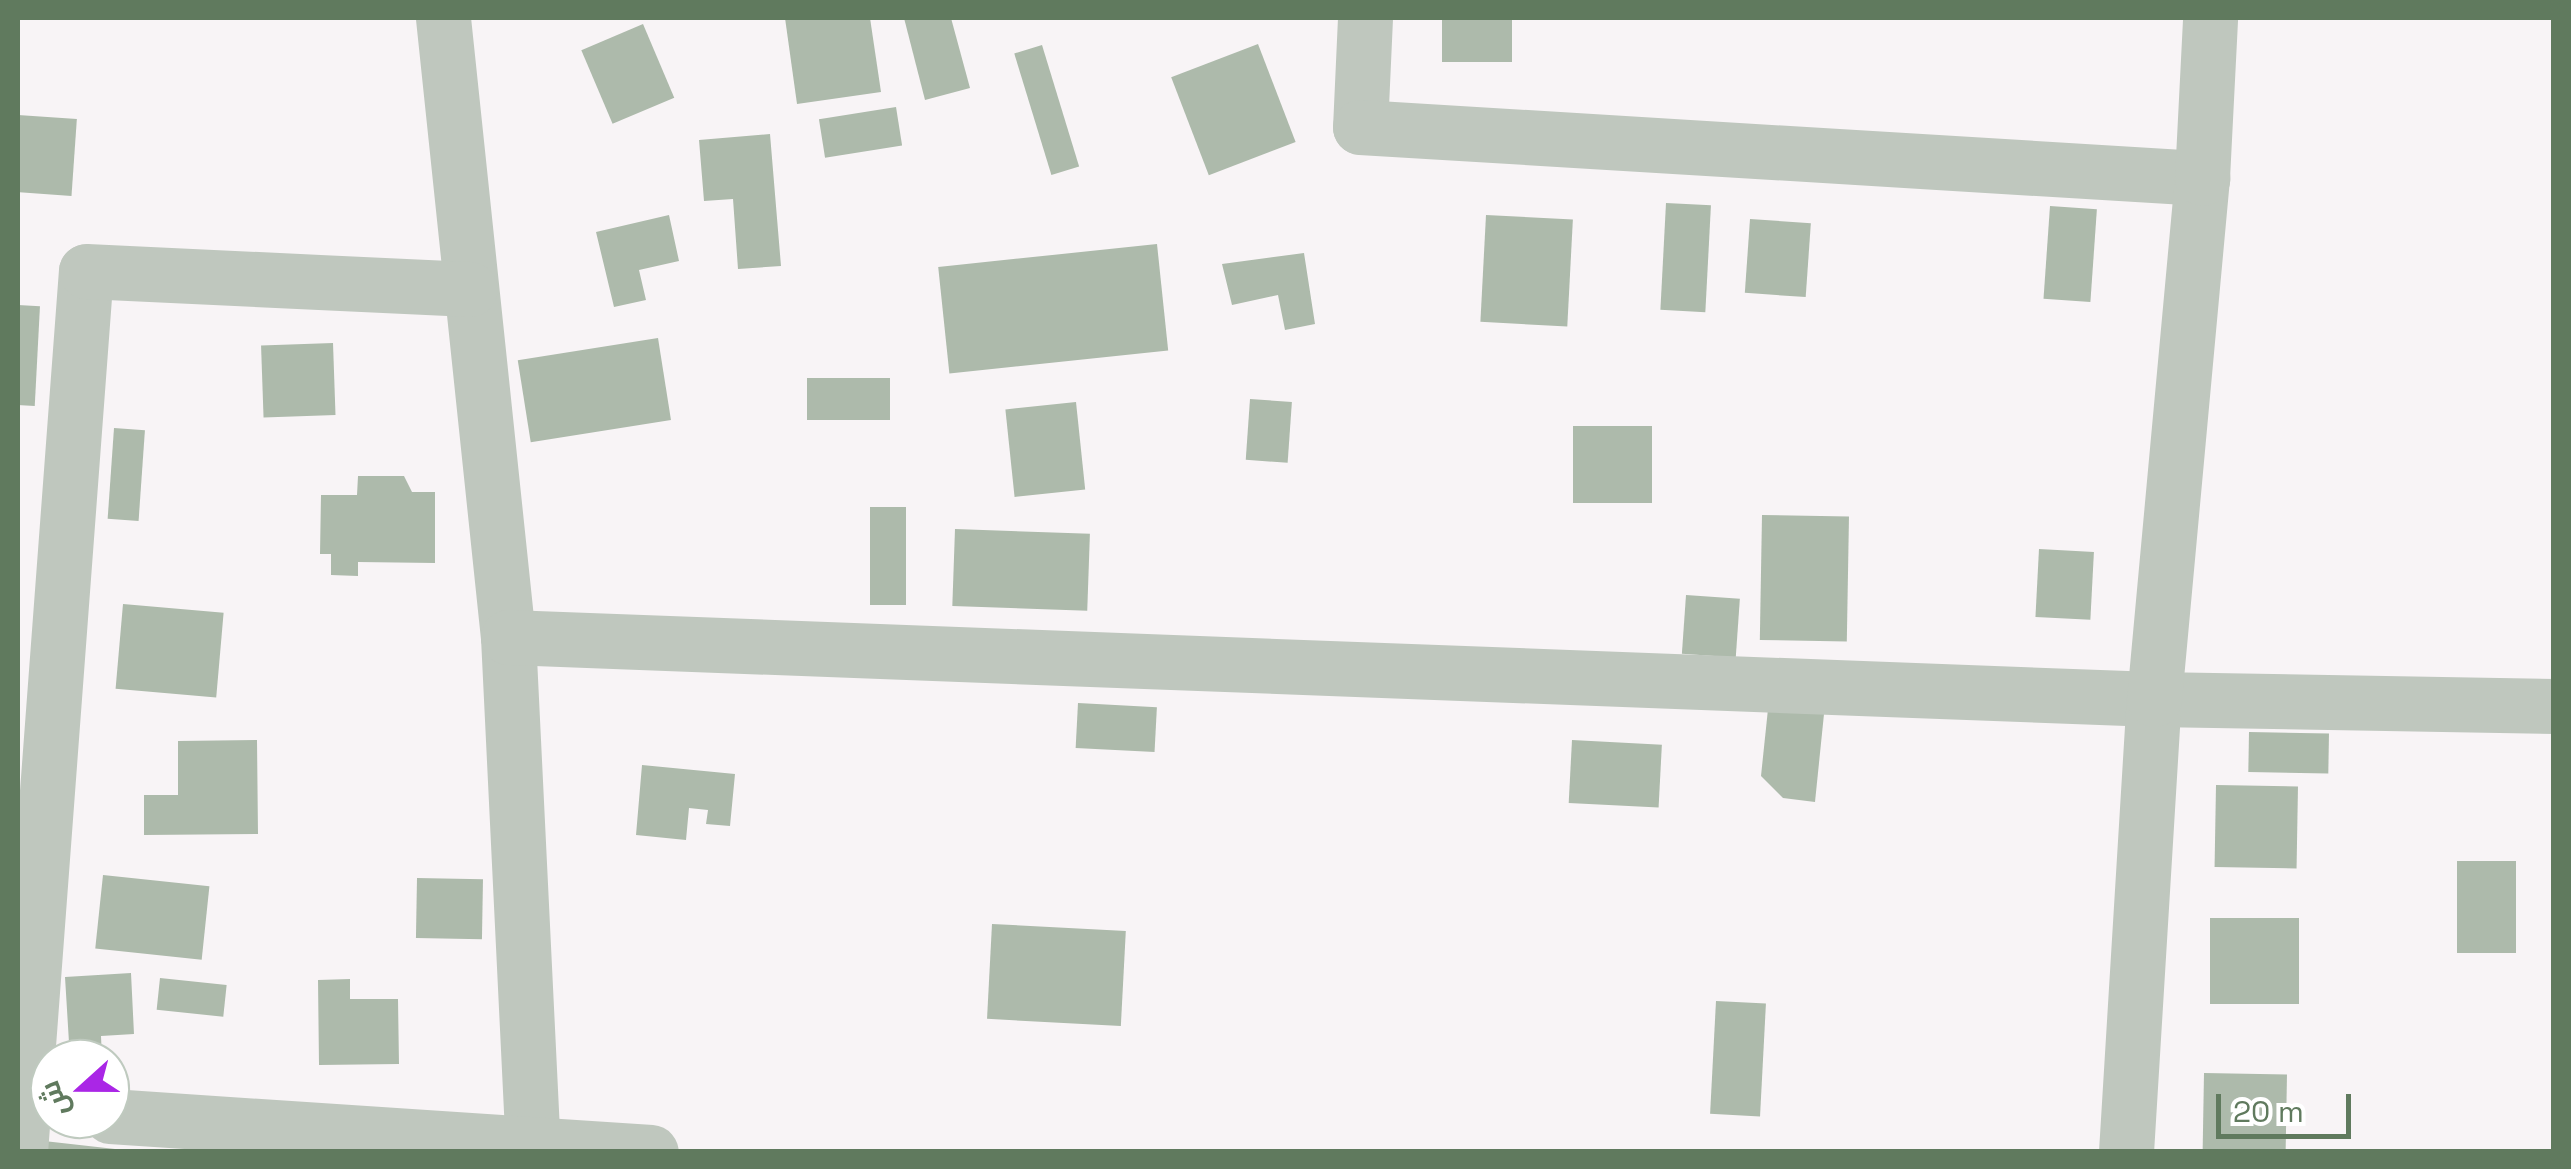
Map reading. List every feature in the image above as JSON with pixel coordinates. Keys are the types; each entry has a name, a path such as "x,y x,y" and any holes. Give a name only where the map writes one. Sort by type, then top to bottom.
{"street":[{"path":"443,18 508,637 532,1149"},
{"path":"1365,18 1360,127 2202,178"},
{"path":"2126,1152 2154,699 2202,178 2210,18"},
{"path":"37,1039 86,271 470,289"},
{"path":"508,637 2154,699 2554,706"},
{"path":"130,1118 532,1149 651,1152"}],"building":[{"path":"785,18 870,18 881,92 797,104"},
{"path":"904,18 951,18 970,88 925,100"},
{"path":"1442,18 1512,18 1512,62 1442,62"},
{"path":"643,24 674,98 613,124 581,50"},
{"path":"1258,44 1296,142 1209,175 1171,77"},
{"path":"1042,45 1079,166 1051,175 1014,53"},
{"path":"896,107 902,146 825,158 819,119"},
{"path":"18,115 77,119 71,196 18,192"},
{"path":"770,134 781,266 738,269 733,199 704,201 699,140"},
{"path":"1666,203 1711,205 1705,312 1660,310"},
{"path":"2050,206 2097,209 2090,302 2044,299"},
{"path":"669,215 679,261 639,270 646,300 614,307 596,232"},
{"path":"1486,215 1573,220 1567,326 1480,322"},
{"path":"1750,219 1811,223 1806,297 1745,293"},
{"path":"1157,244 1168,350 949,373 938,267"},
{"path":"1304,253 1315,324 1285,330 1278,295 1232,305 1222,264"},
{"path":"18,305 40,306 35,406 18,405"},
{"path":"658,338 671,420 531,442 518,360"},
{"path":"333,343 336,415 264,417 261,346"},
{"path":"807,378 890,378 890,420 807,420"},
{"path":"1250,399 1292,402 1288,463 1246,460"},
{"path":"1076,402 1085,490 1015,497 1005,409"},
{"path":"1573,426 1652,426 1652,503 1573,503"},
{"path":"114,428 145,430 139,521 108,519"},
{"path":"358,476 404,476 412,492 435,492 435,563 358,562 358,576 331,575 331,554 320,554 321,495 357,495"},
{"path":"870,507 906,507 906,605 870,605"},
{"path":"1762,515 1849,517 1847,641 1760,640"},
{"path":"955,529 1090,534 1087,611 952,606"},
{"path":"2039,549 2094,552 2090,620 2035,617"},
{"path":"1686,595 1740,599 1736,658 1682,654"},
{"path":"123,604 224,613 216,697 116,689"},
{"path":"1078,703 1157,707 1155,752 1076,748"},
{"path":"1768,709 1824,714 1815,802 1783,798 1761,776"},
{"path":"2249,732 2329,733 2328,773 2248,772"},
{"path":"257,740 258,834 144,835 144,795 178,795 178,741"},
{"path":"1572,740 1662,745 1659,808 1569,803"},
{"path":"642,765 735,774 730,826 706,824 708,810 689,808 686,840 636,835"},
{"path":"2216,785 2298,786 2297,868 2215,867"},
{"path":"2457,861 2516,861 2516,953 2457,953"},
{"path":"103,875 209,886 202,960 95,949"},
{"path":"417,878 483,879 482,939 416,938"},
{"path":"2210,918 2299,918 2299,1004 2210,1004"},
{"path":"992,924 1126,931 1121,1026 987,1019"},
{"path":"131,973 134,1034 69,1039 65,977"},
{"path":"160,978 227,985 223,1017 157,1010"},
{"path":"350,979 350,999 398,999 399,1064 319,1065 318,980"},
{"path":"1716,1001 1766,1004 1760,1116 1710,1114"},
{"path":"2204,1073 2287,1074 2286,1152 2203,1152"},
{"path":"44,1141 115,1149 115,1152 43,1152"}]}
